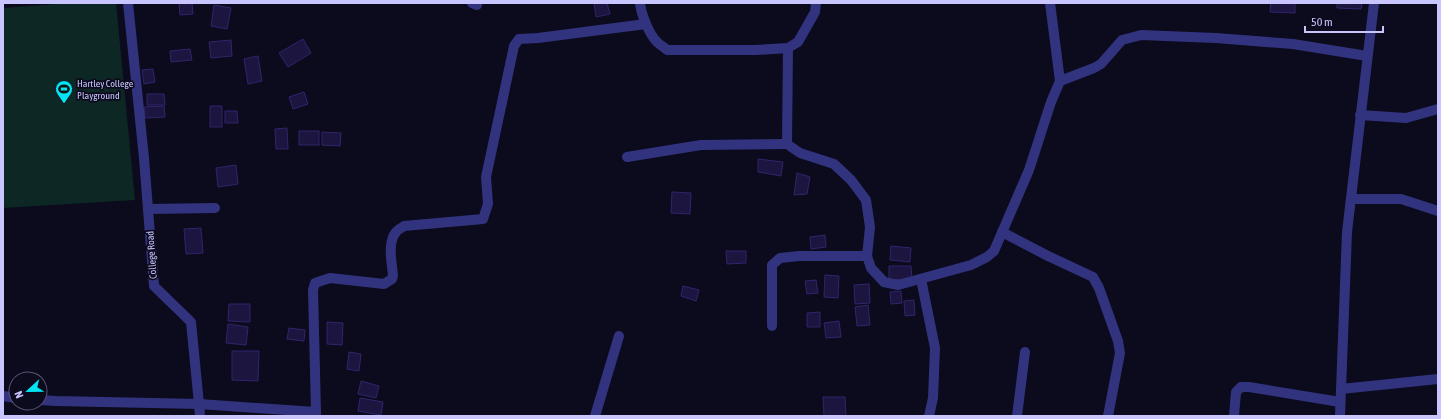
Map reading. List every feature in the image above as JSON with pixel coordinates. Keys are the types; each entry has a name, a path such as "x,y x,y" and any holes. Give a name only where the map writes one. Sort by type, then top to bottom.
{"street":[{"name":"College Road","path":"128,3 144,158 154,286 191,322 200,416"},
{"path":"640,3 646,24 656,41 667,50 756,50 788,48 798,42 815,12 816,3"},
{"path":"627,157 701,145 787,144 800,153 834,164 851,180 866,200 870,228 867,256 871,268 884,282 898,284 971,265 987,257 994,251 1029,170 1051,102 1060,81 1050,3"},
{"path":"1340,416 1347,232 1374,3"},
{"path":"48,400 200,404 316,414 313,290 315,283 330,278 384,284 392,279 392,243 396,232 404,226 483,219 488,204 486,177 514,46 519,39 538,38 646,24"},
{"path":"1060,81 1094,68 1101,64 1122,40 1141,35 1216,38 1293,44 1367,56"},
{"path":"787,144 788,48"},
{"path":"1360,115 1406,118 1438,109"},
{"path":"1351,199 1401,199 1438,211"},
{"path":"148,209 215,208"},
{"path":"1002,232 1093,277 1099,288 1118,341 1120,353 1108,416"},
{"path":"772,326 772,265 780,258 799,256 867,256"},
{"path":"921,279 935,348 933,398 929,416"},
{"path":"595,416 619,336"},
{"path":"1017,416 1025,352"},
{"path":"1341,389 1438,379"},
{"path":"1234,416 1236,392 1241,387 1340,402"}],"green space":[{"name":"Hartley College Playground","path":"70,3 116,3 135,200 3,208 3,8"}],"building":[{"path":"179,3 192,3 193,14 180,15"},
{"path":"594,3 607,3 610,14 596,17"},
{"path":"1271,3 1295,3 1295,13 1270,12"},
{"path":"1337,3 1362,3 1361,9 1337,8"},
{"path":"214,5 231,8 227,29 211,26"},
{"path":"303,39 311,53 288,67 279,53"},
{"path":"231,40 232,56 211,58 209,42"},
{"path":"190,49 192,60 171,62 170,51"},
{"path":"258,56 262,81 248,84 244,59"},
{"path":"153,69 155,82 144,84 142,70"},
{"path":"304,92 308,104 293,109 289,97"},
{"path":"147,94 164,94 165,105 147,105"},
{"path":"164,106 165,117 145,118 144,107"},
{"path":"210,106 222,106 222,127 210,127"},
{"path":"225,111 237,111 238,123 225,123"},
{"path":"287,128 288,149 276,149 275,129"},
{"path":"299,131 319,131 319,145 299,145"},
{"path":"322,132 341,133 340,146 322,145"},
{"path":"758,159 783,162 781,176 758,172"},
{"path":"236,165 238,184 218,187 216,168"},
{"path":"797,173 810,177 807,194 794,195"},
{"path":"672,192 691,193 690,214 671,213"},
{"path":"201,228 203,253 186,254 184,229"},
{"path":"825,235 826,247 811,249 810,237"},
{"path":"891,246 911,248 910,262 890,260"},
{"path":"726,251 746,251 746,263 727,264"},
{"path":"889,266 911,266 912,279 889,280"},
{"path":"825,275 839,276 838,298 824,297"},
{"path":"816,280 818,293 807,294 805,281"},
{"path":"869,284 870,303 855,304 854,285"},
{"path":"683,286 699,290 696,301 681,296"},
{"path":"901,291 902,303 891,304 890,292"},
{"path":"914,300 915,315 905,316 904,301"},
{"path":"229,304 250,304 250,322 228,321"},
{"path":"868,305 870,325 857,326 855,307"},
{"path":"820,312 820,327 807,327 807,313"},
{"path":"839,321 841,337 826,338 824,323"},
{"path":"327,322 343,323 342,345 327,344"},
{"path":"228,324 248,327 246,345 226,343"},
{"path":"289,328 305,330 304,341 287,339"},
{"path":"232,351 259,351 258,381 232,380"},
{"path":"349,352 361,354 359,371 347,369"},
{"path":"361,381 379,386 376,398 358,394"},
{"path":"823,397 845,397 846,416 824,416"},
{"path":"360,398 383,402 381,415 358,411"}],"place":[{"name":"Hartley College Playground","path":"64,104"}]}
